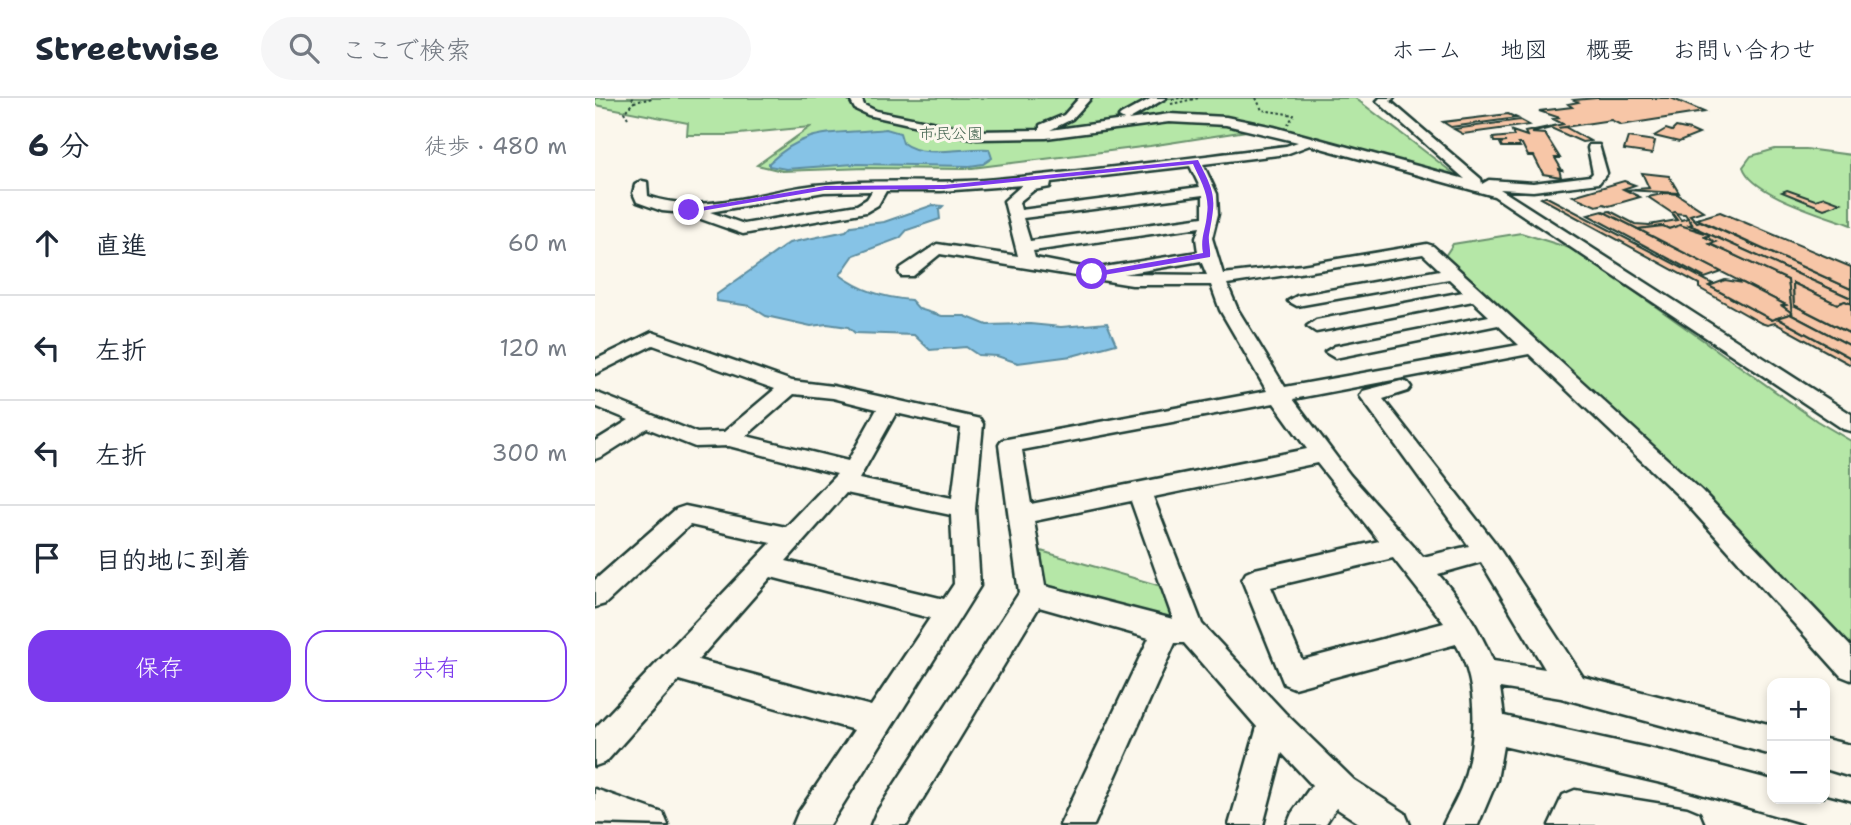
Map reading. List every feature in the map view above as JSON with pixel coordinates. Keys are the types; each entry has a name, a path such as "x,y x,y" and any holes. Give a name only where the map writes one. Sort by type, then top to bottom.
{"street":[{"path":"855,98 864,110 920,125 977,135 1069,132 1169,118 1248,125 1499,193 1851,424"},
{"path":"1019,135 1063,121 1085,98"},
{"path":"1110,125 1160,98"},
{"path":"1388,98 1383,101 1476,183"},
{"path":"1026,254 1011,201 1030,186 1286,150 1302,141 1387,173"},
{"path":"1455,182 1533,187 1586,183 1599,178 1600,165 1594,148"},
{"path":"689,210 825,188 944,187 1196,164"},
{"path":"1196,164 1209,190 1209,221 1204,238 1207,255 1229,310 1280,396 1322,454 1446,602 1483,672 1490,727 1481,780 1460,825"},
{"path":"642,185 639,193 642,198 656,206 689,210 743,229 861,209 873,202 880,189"},
{"path":"1015,215 1209,190"},
{"path":"907,272 937,249 1026,254 1209,221"},
{"path":"1026,254 1125,281 1216,281 1427,249 1693,496 1851,667"},
{"path":"1092,274 1207,255"},
{"path":"1297,300 1453,273"},
{"path":"1284,283 1340,359 1431,333 1502,319"},
{"path":"1386,285 1431,333"},
{"path":"1316,326 1477,295"},
{"path":"595,368 652,338 789,387 833,392 972,424 963,509 967,586 810,825"},
{"path":"888,825 1034,593 1010,445 1533,348"},
{"path":"1452,363 1447,374 1370,396 1487,551 1573,688"},
{"path":"729,439 789,387"},
{"path":"595,398 695,440 729,439 848,477 963,509"},
{"path":"595,751 848,477 890,405"},
{"path":"595,451 644,420"},
{"path":"1021,515 1322,454"},
{"path":"1077,825 1179,631 1139,491"},
{"path":"595,596 685,515 792,538"},
{"path":"1398,547 1255,580 1294,676 1463,630"},
{"path":"1417,569 1487,551"},
{"path":"766,566 950,612"},
{"path":"1034,593 1179,631 1342,792 1393,825"},
{"path":"674,666 878,722"},
{"path":"1483,672 1573,688 1767,739"},
{"path":"1247,825 1274,723"},
{"path":"1490,727 1670,769 1767,796"},
{"path":"1830,755 1851,761"},
{"path":"1304,825 1334,783"},
{"path":"1795,804 1851,820"},
{"path":"595,806 652,825"},
{"path":"1566,825 1575,807 1682,825"}],"path":[{"path":"632,98 634,102"},
{"path":"628,118 624,112 634,102 653,98"},
{"path":"1256,98 1262,110 1294,115 1288,124 1302,141"}],"green space":[{"name":"市民公園","path":"595,98 1355,98 1457,176 1450,177 1272,127 1150,146 964,169 782,171 757,165 810,127 729,135 687,135 688,123 595,105"},
{"path":"1775,149 1806,149 1851,155 1851,225 1774,195 1749,177 1743,167 1751,156"},
{"path":"1521,233 1576,250 1817,421 1851,441 1851,653 1703,495 1445,256 1453,244"},
{"path":"1041,551 1168,588 1179,616 1169,623 1045,589"}],"water":[{"path":"886,129 900,133 903,143 911,148 932,151 989,149 992,158 983,164 970,166 854,164 786,169 769,166 783,151 810,137 837,132"},
{"path":"933,205 943,206 939,210 940,219 907,230 900,238 854,255 840,275 873,292 911,300 919,309 942,316 965,316 987,325 1030,324 1061,327 1107,323 1116,344 1072,356 1018,363 997,356 978,355 966,347 930,350 914,335 855,333 848,327 827,324 811,326 766,316 750,306 717,301 716,295 789,243 846,231 851,226 884,222"}],"building":[{"path":"1671,98 1704,112 1621,125 1611,120 1558,128 1565,127 1590,141 1582,142 1551,128 1531,133 1545,134 1560,158 1555,158 1562,170 1559,169 1561,177 1543,174 1534,156 1528,156 1522,144 1518,144 1520,147 1502,147 1500,143 1506,142 1494,142 1493,138 1514,136 1512,131 1527,136 1525,132 1563,124 1553,119 1560,118 1539,111 1572,107 1568,104 1578,102 1574,100"},
{"path":"1508,114 1517,118 1451,127 1443,122"},
{"path":"1520,120 1529,125 1463,134 1454,129"},
{"path":"1676,127 1699,134 1679,142 1654,136 1666,129 1672,131"},
{"path":"1628,137 1655,141 1652,154 1624,150"},
{"path":"1642,173 1669,176 1679,193 1625,190 1649,188"},
{"path":"1624,181 1635,185 1623,189 1640,197 1609,206 1596,206 1573,196"},
{"path":"1787,190 1815,200 1825,197 1841,203 1824,209 1782,192"},
{"path":"1677,194 1703,211 1690,215 1697,222 1700,221 1851,289 1851,298 1689,225 1692,224 1685,214 1672,213 1648,197"},
{"path":"1545,196 1713,284 1709,286 1772,320 1777,318 1851,358 1851,365 1775,323 1761,323 1699,288 1699,284 1541,198"},
{"path":"1603,211 1722,272 1705,278 1588,215"},
{"path":"1610,211 1635,224 1649,225 1677,220 1672,213 1675,212 1681,220 1688,218 1692,224 1689,225 1697,228 1690,230 1680,225 1669,229 1663,226 1638,229 1604,212"},
{"path":"1720,212 1851,267 1851,289 1697,219"},
{"path":"1680,225 1711,235 1705,237 1716,242 1710,244 1788,280 1792,313 1782,306 1786,305 1638,229 1663,226 1669,229"},
{"path":"1711,235 1851,298 1851,304 1845,301 1837,304 1793,283 1794,305 1851,334 1851,346 1790,314 1788,280 1710,244 1716,242 1705,237"},
{"path":"1725,280 1743,283 1786,305 1782,306 1792,313 1772,320 1709,286"},
{"path":"1793,283 1837,304 1845,301 1851,304 1851,334 1794,305"},
{"path":"1790,314 1851,346 1851,358 1777,318"}],"route":[{"path":"689,210 825,188 944,187 1195,162 1210,194 1211,214 1204,238 1207,255 1092,274"}]}
